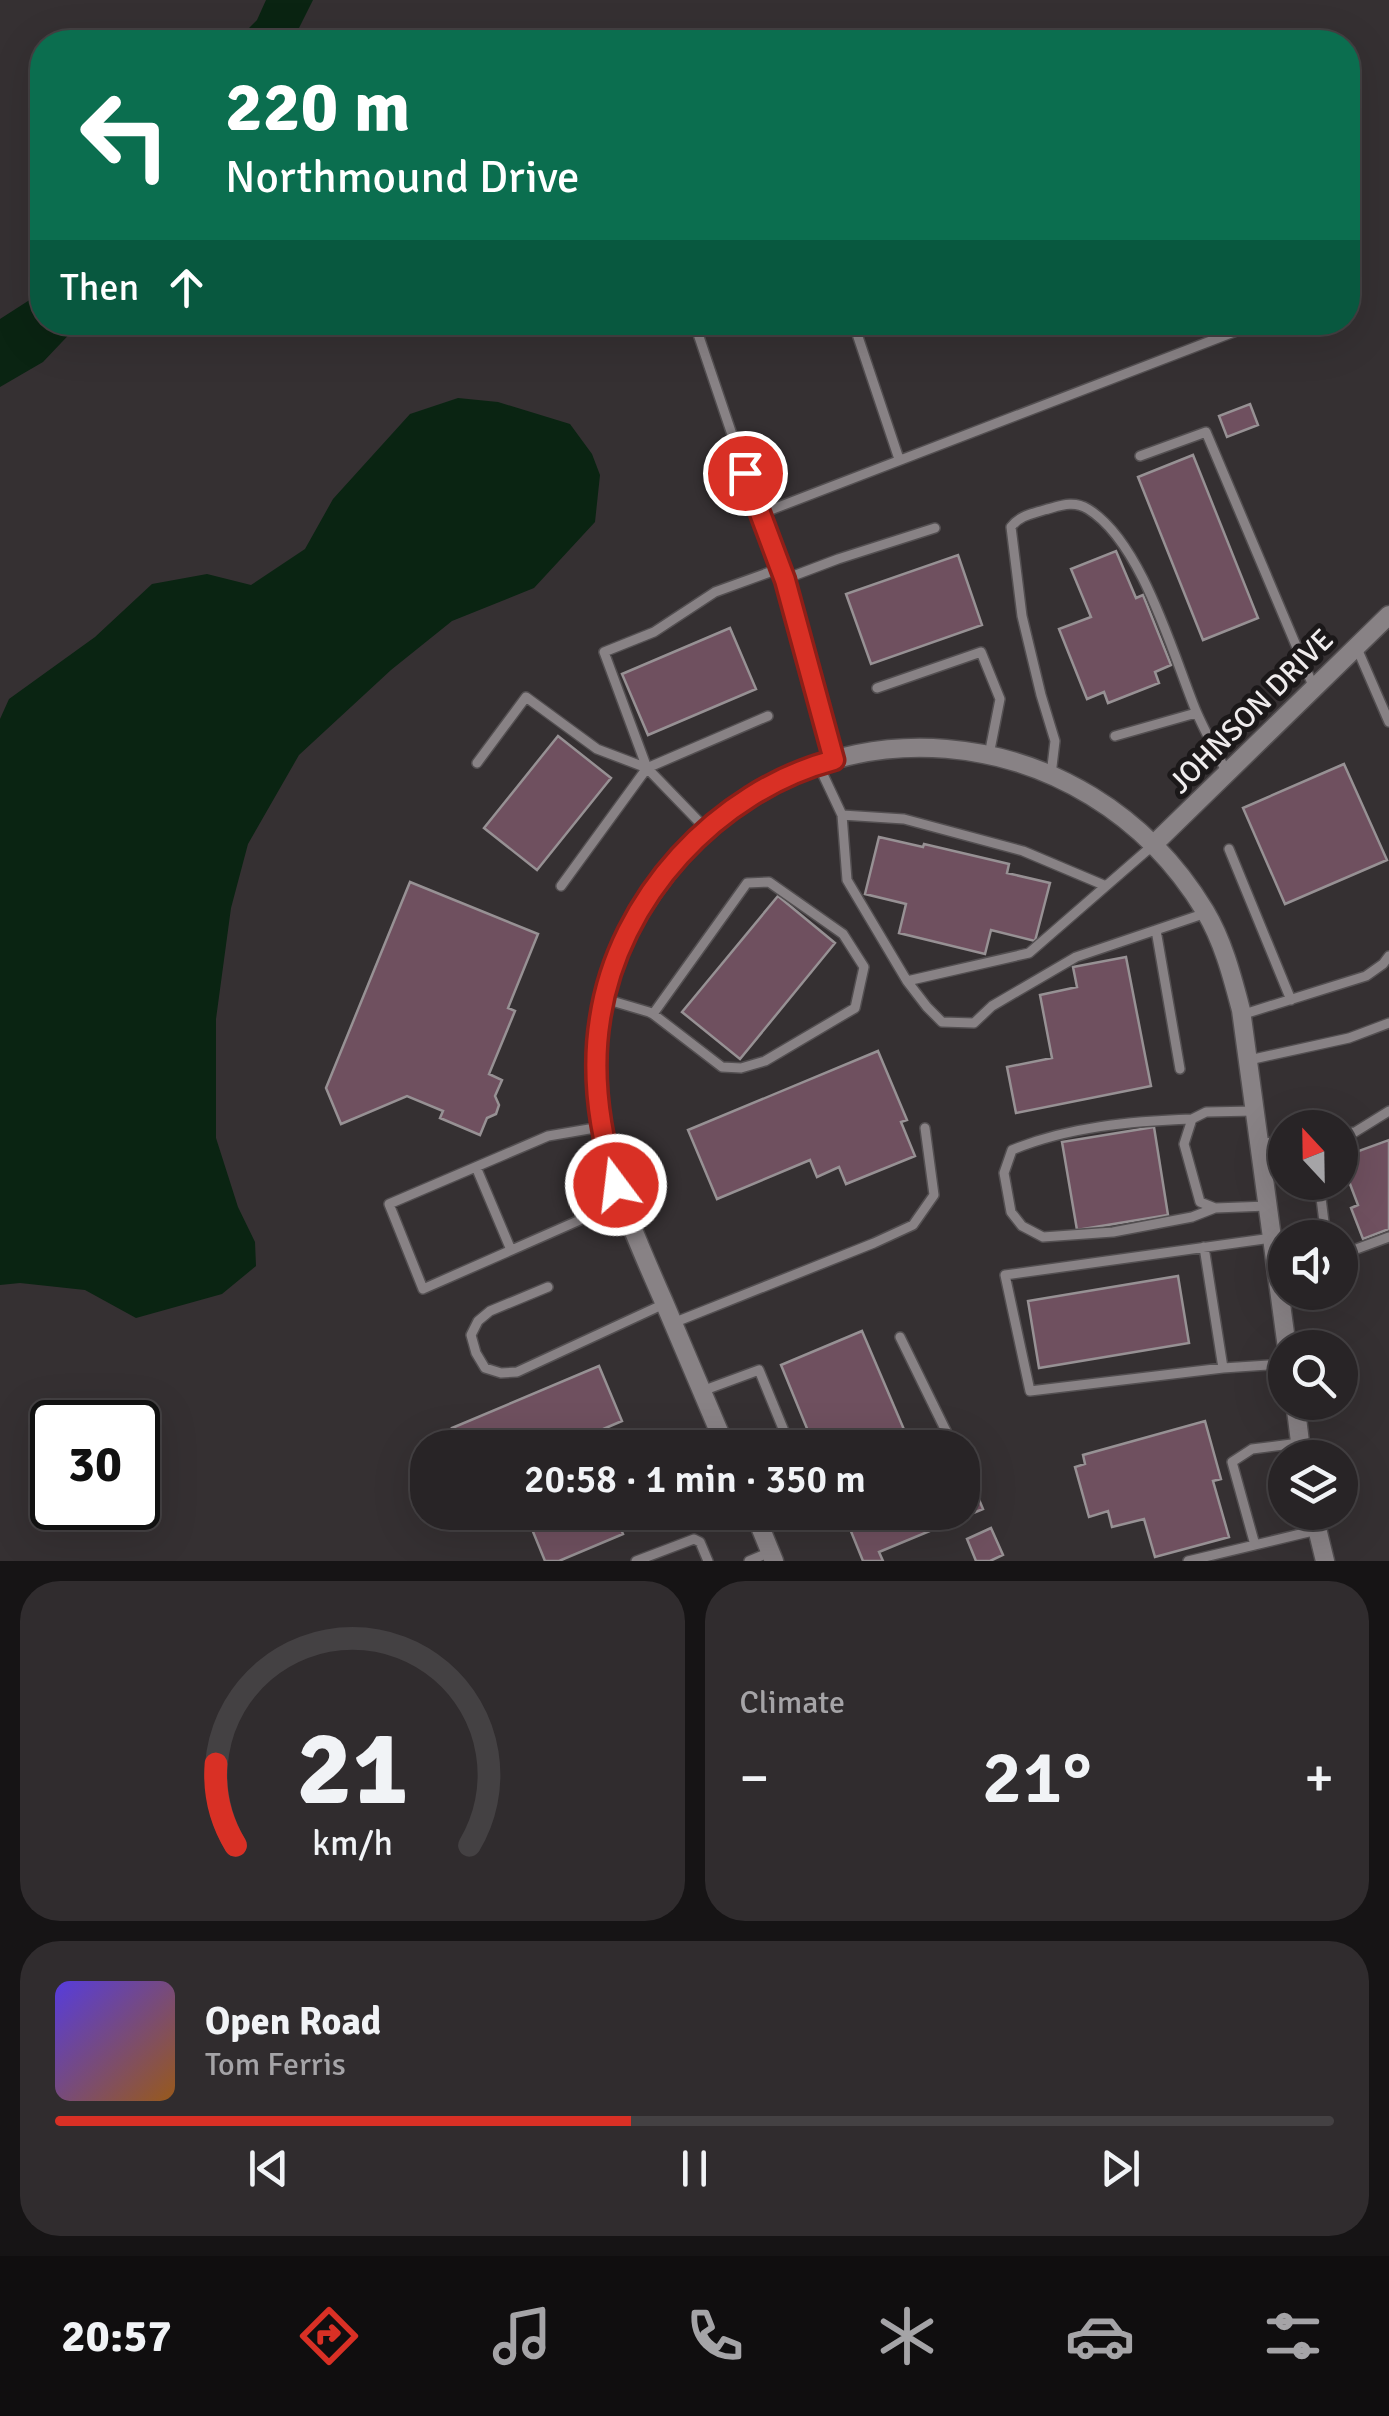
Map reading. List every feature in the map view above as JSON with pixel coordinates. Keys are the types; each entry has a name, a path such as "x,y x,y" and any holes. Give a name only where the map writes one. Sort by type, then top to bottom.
{"street":[{"path":"783,574 826,762"},
{"name":"JOHNSON DRIVE","path":"1152,846 1389,615"},
{"path":"719,1430 608,1159 596,1066 600,1015 613,968 638,914 674,863 706,829 760,790 826,762 860,752 910,746 989,756 1051,775 1091,796 1152,846 1206,913 1230,971 1242,1015 1270,1220"},
{"path":"764,1530 772,1557"},
{"path":"1317,1530 1324,1561"}],"lane":[{"path":"698,335 783,574"},
{"path":"857,335 900,459"},
{"path":"760,514 1226,335"},
{"path":"1140,456 1206,432 1314,688"},
{"path":"1051,775 1055,741 1022,616 1011,527 1017,519 1068,503 1086,508 1124,544 1152,598 1196,713 1227,774"},
{"path":"706,829 647,768 604,652 654,632 715,592 936,528"},
{"path":"1356,646 1389,722"},
{"path":"877,688 981,652 1000,700 989,756"},
{"path":"477,763 526,697 596,748 647,768"},
{"path":"1115,736 1196,713"},
{"path":"560,886 647,768 768,716"},
{"path":"826,762 842,814 847,880 908,982 942,1022 974,1023 992,1006 1076,957 1206,913"},
{"path":"842,814 904,819 1023,851 1106,886"},
{"path":"908,982 1029,953 1152,846"},
{"path":"1229,848 1291,1000"},
{"path":"604,999 653,1014 722,1067 741,1068 765,1061 855,1008 864,966 843,934 769,882 747,882 653,1014"},
{"path":"1156,930 1180,1069"},
{"path":"1242,1015 1366,976 1389,956"},
{"path":"1249,1060 1349,1038 1389,1024"},
{"path":"1255,1111 1206,1112 1192,1118 1148,1120 1041,1138 1012,1150 1004,1172 1010,1212 1022,1226 1042,1237 1113,1232 1192,1217 1215,1208 1268,1206"},
{"path":"1358,1130 1389,1111"},
{"path":"1192,1118 1184,1144 1200,1202 1215,1208"},
{"path":"602,1127 548,1136 389,1204 423,1289 623,1201"},
{"path":"672,1323 913,1225 934,1196 925,1128"},
{"path":"1259,1144 1268,1143"},
{"path":"476,1167 511,1250"},
{"path":"1358,1248 1389,1237"},
{"path":"1268,1239 1005,1275 1030,1391 1268,1365"},
{"path":"1204,1247 1223,1368"},
{"path":"548,1287 490,1311 478,1321 471,1334 485,1368 500,1374 517,1372 664,1304"},
{"path":"900,1337 946,1430"},
{"path":"702,1390 758,1370 783,1430"},
{"path":"1255,1545 1232,1462 1252,1449 1268,1449"},
{"path":"1188,1561 1255,1545 1292,1530"},
{"path":"636,1561 694,1539 700,1542 708,1561"},
{"path":"750,1561 772,1557"}],"shaded area":[{"path":"266,0 313,0 298,30 247,30 257,20"},
{"path":"30,300 30,335 69,335 43,362 0,387 0,319"},
{"path":"458,398 498,402 570,424 592,454 600,475 595,522 534,588 452,621 391,670 299,755 248,844 231,908 216,1019 216,1138 238,1207 255,1242 256,1266 222,1294 136,1318 85,1290 20,1283 0,1285 0,719 9,699 95,637 152,584 207,574 251,585 305,549 333,499 410,414"}],"building":[{"path":"1250,404 1258,425 1227,437 1219,416"},
{"path":"1193,455 1258,618 1203,640 1138,477"},
{"path":"1116,551 1136,598 1143,595 1171,665 1155,672 1159,683 1108,703 1104,692 1087,699 1059,629 1091,617 1071,569"},
{"path":"958,555 982,625 871,664 846,594"},
{"path":"730,628 756,689 648,735 622,674"},
{"path":"558,736 611,778 537,870 484,828"},
{"path":"1344,764 1387,860 1285,904 1243,808"},
{"path":"879,837 1009,864 1007,873 1050,883 1035,941 991,930 985,954 899,933 906,904 865,894"},
{"path":"410,882 538,934 508,1008 515,1011 489,1074 502,1080 495,1096 499,1105 496,1114 487,1118 480,1135 440,1118 443,1111 407,1096 341,1124 326,1088"},
{"path":"778,896 835,943 740,1059 682,1012"},
{"path":"1126,957 1151,1086 1016,1113 1007,1067 1052,1058 1040,995 1077,987 1073,967"},
{"path":"878,1051 907,1120 901,1122 915,1156 846,1184 839,1167 817,1177 810,1160 717,1199 688,1130"},
{"path":"1154,1127 1168,1215 1077,1230 1062,1142"},
{"path":"1389,1140 1389,1229 1363,1239 1351,1208 1358,1205 1358,1151"},
{"path":"1178,1276 1189,1343 1039,1368 1028,1301"},
{"path":"862,1331 904,1430 808,1430 781,1365"},
{"path":"599,1366 622,1421 601,1430 452,1428"},
{"path":"1205,1421 1221,1479 1213,1481 1229,1537 1155,1557 1144,1519 1112,1527 1108,1511 1089,1517 1075,1467 1085,1464 1083,1455"},
{"path":"991,1528 1003,1555 990,1561 976,1561 967,1539"},
{"path":"532,1530 621,1530 623,1534 559,1561 545,1561"},
{"path":"850,1530 932,1530 879,1552 883,1561 863,1561"}],"route":[{"path":"616,1185 597,1098 600,1015 613,968 638,914 674,863 727,812 788,776 834,760 785,580 745,473"}]}
